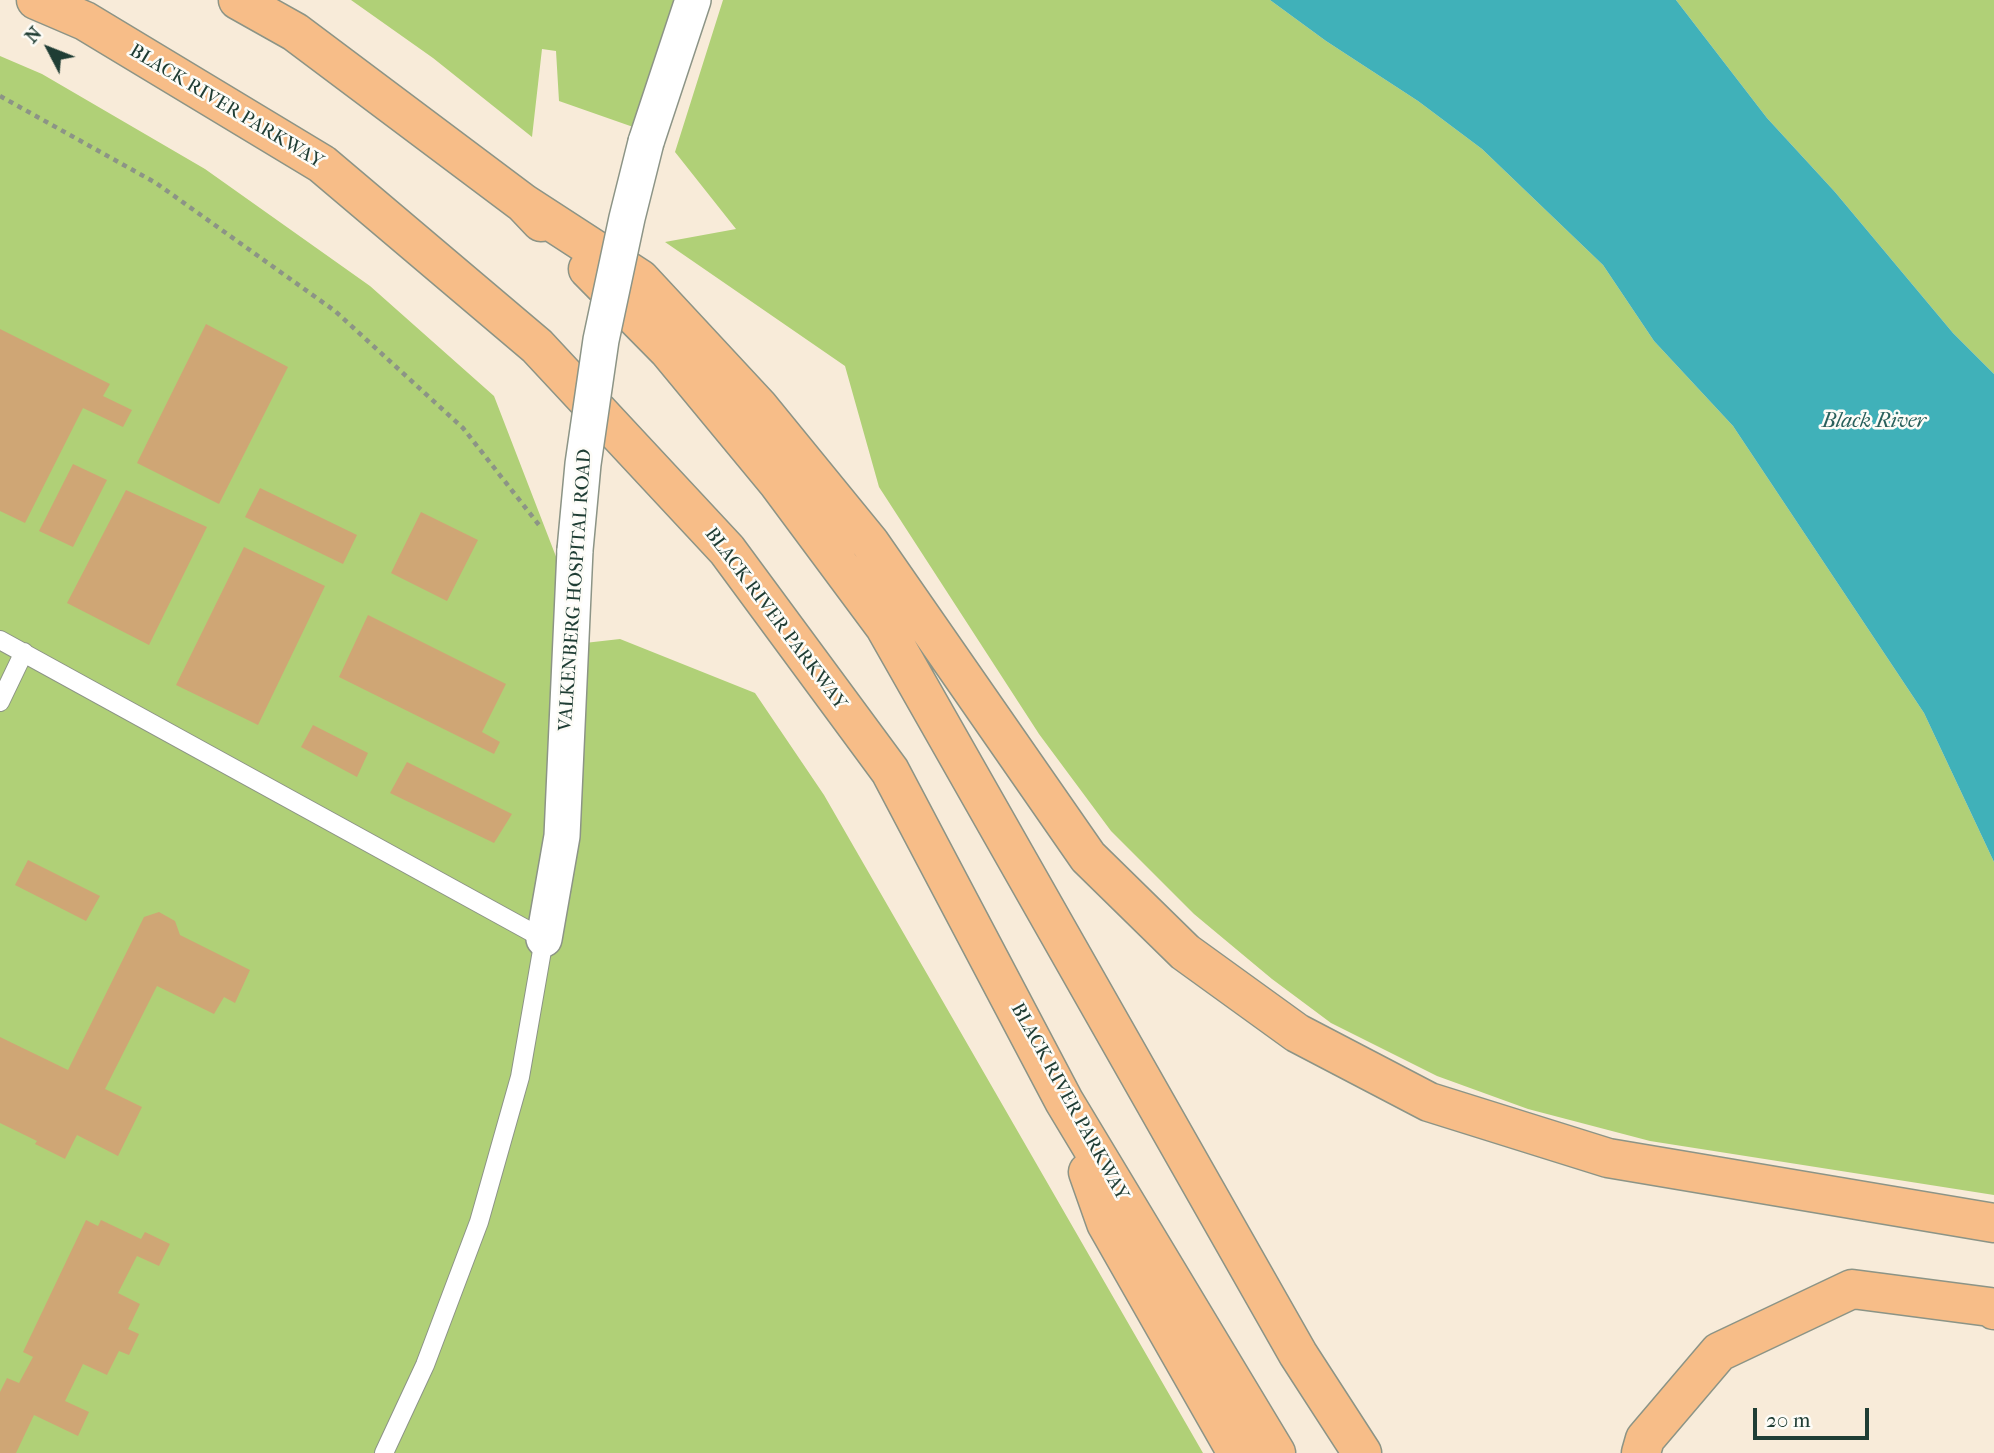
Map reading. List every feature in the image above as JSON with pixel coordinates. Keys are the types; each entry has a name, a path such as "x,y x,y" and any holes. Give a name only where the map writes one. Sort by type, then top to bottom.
{"highway":[{"name":"BLACK RIVER PARKWAY","path":"36,0 85,21 322,164 547,357 727,550 890,771 1064,1101 1276,1453"},
{"path":"238,0 295,32 523,203 640,279 759,407 870,543 1088,857 1185,952 1297,1033 1429,1102 1608,1158 1994,1223"},
{"path":"523,203 668,350 778,483 885,627 1298,1354 1362,1453"},
{"path":"1064,1101 1106,1223 1237,1453"},
{"path":"1641,1453 1645,1439 1719,1352 1852,1289 1990,1307 1994,1310"}],"street":[{"name":"VALKENBERG HOSPITAL ROAD","path":"544,939 562,836 575,550 586,439 601,340 626,218 646,142 693,0"}],"lane":[{"path":"0,640 544,939"},
{"path":"0,702 24,652"},
{"name":"VALKENBERG HOSPITAL ROAD","path":"384,1453 425,1365 479,1222 520,1077 544,939"}],"path":[{"path":"0,96 156,183 335,311 463,428 554,544 575,550"}],"green space":[{"path":"351,0 675,0 636,128 559,101 556,51 542,49 532,137 433,58"},
{"path":"723,0 1270,0 1326,41 1418,101 1482,149 1603,265 1654,341 1733,426 1924,713 1994,862 1994,1195 1650,1141 1528,1109 1437,1076 1331,1023 1272,979 1194,914 1111,831 1039,734 879,487 845,366 665,242 736,229 675,152"},
{"path":"1676,0 1994,0 1994,374 1953,333 1835,192 1767,118"},
{"path":"0,56 42,74 205,169 370,286 494,396 560,567 558,646 620,639 755,693 824,795 1203,1453 0,1453"}],"water":[{"name":"Black River","path":"1270,0 1676,0 1767,118 1835,192 1953,333 1994,374 1994,862 1924,713 1733,426 1654,341 1603,265 1482,149 1418,101 1326,41"}],"building":[{"path":"206,324 288,367 219,504 137,463"},
{"path":"0,329 110,384 103,396 132,410 123,427 83,408 25,523 0,511"},
{"path":"73,464 107,480 73,547 39,531"},
{"path":"260,488 357,535 343,564 245,517"},
{"path":"126,490 207,527 149,645 67,603"},
{"path":"421,512 478,540 447,601 391,573"},
{"path":"244,547 325,586 258,725 176,685"},
{"path":"368,615 506,684 482,732 500,742 494,754 339,677"},
{"path":"313,725 368,753 357,777 301,747"},
{"path":"407,762 512,814 494,843 390,793"},
{"path":"28,860 100,896 86,921 15,885"},
{"path":"159,912 175,921 180,935 250,970 235,1003 224,997 214,1014 157,986 105,1089 142,1107 118,1156 77,1135 65,1159 35,1144 37,1141 0,1123 0,1037 68,1070 144,917"},
{"path":"86,1220 98,1226 101,1220 141,1239 145,1232 170,1244 159,1266 137,1256 118,1293 140,1304 128,1329 139,1334 129,1355 119,1351 107,1375 83,1364 65,1401 89,1412 78,1436 34,1415 16,1453 0,1453 0,1392 7,1378 19,1383 33,1357 23,1352"}]}
